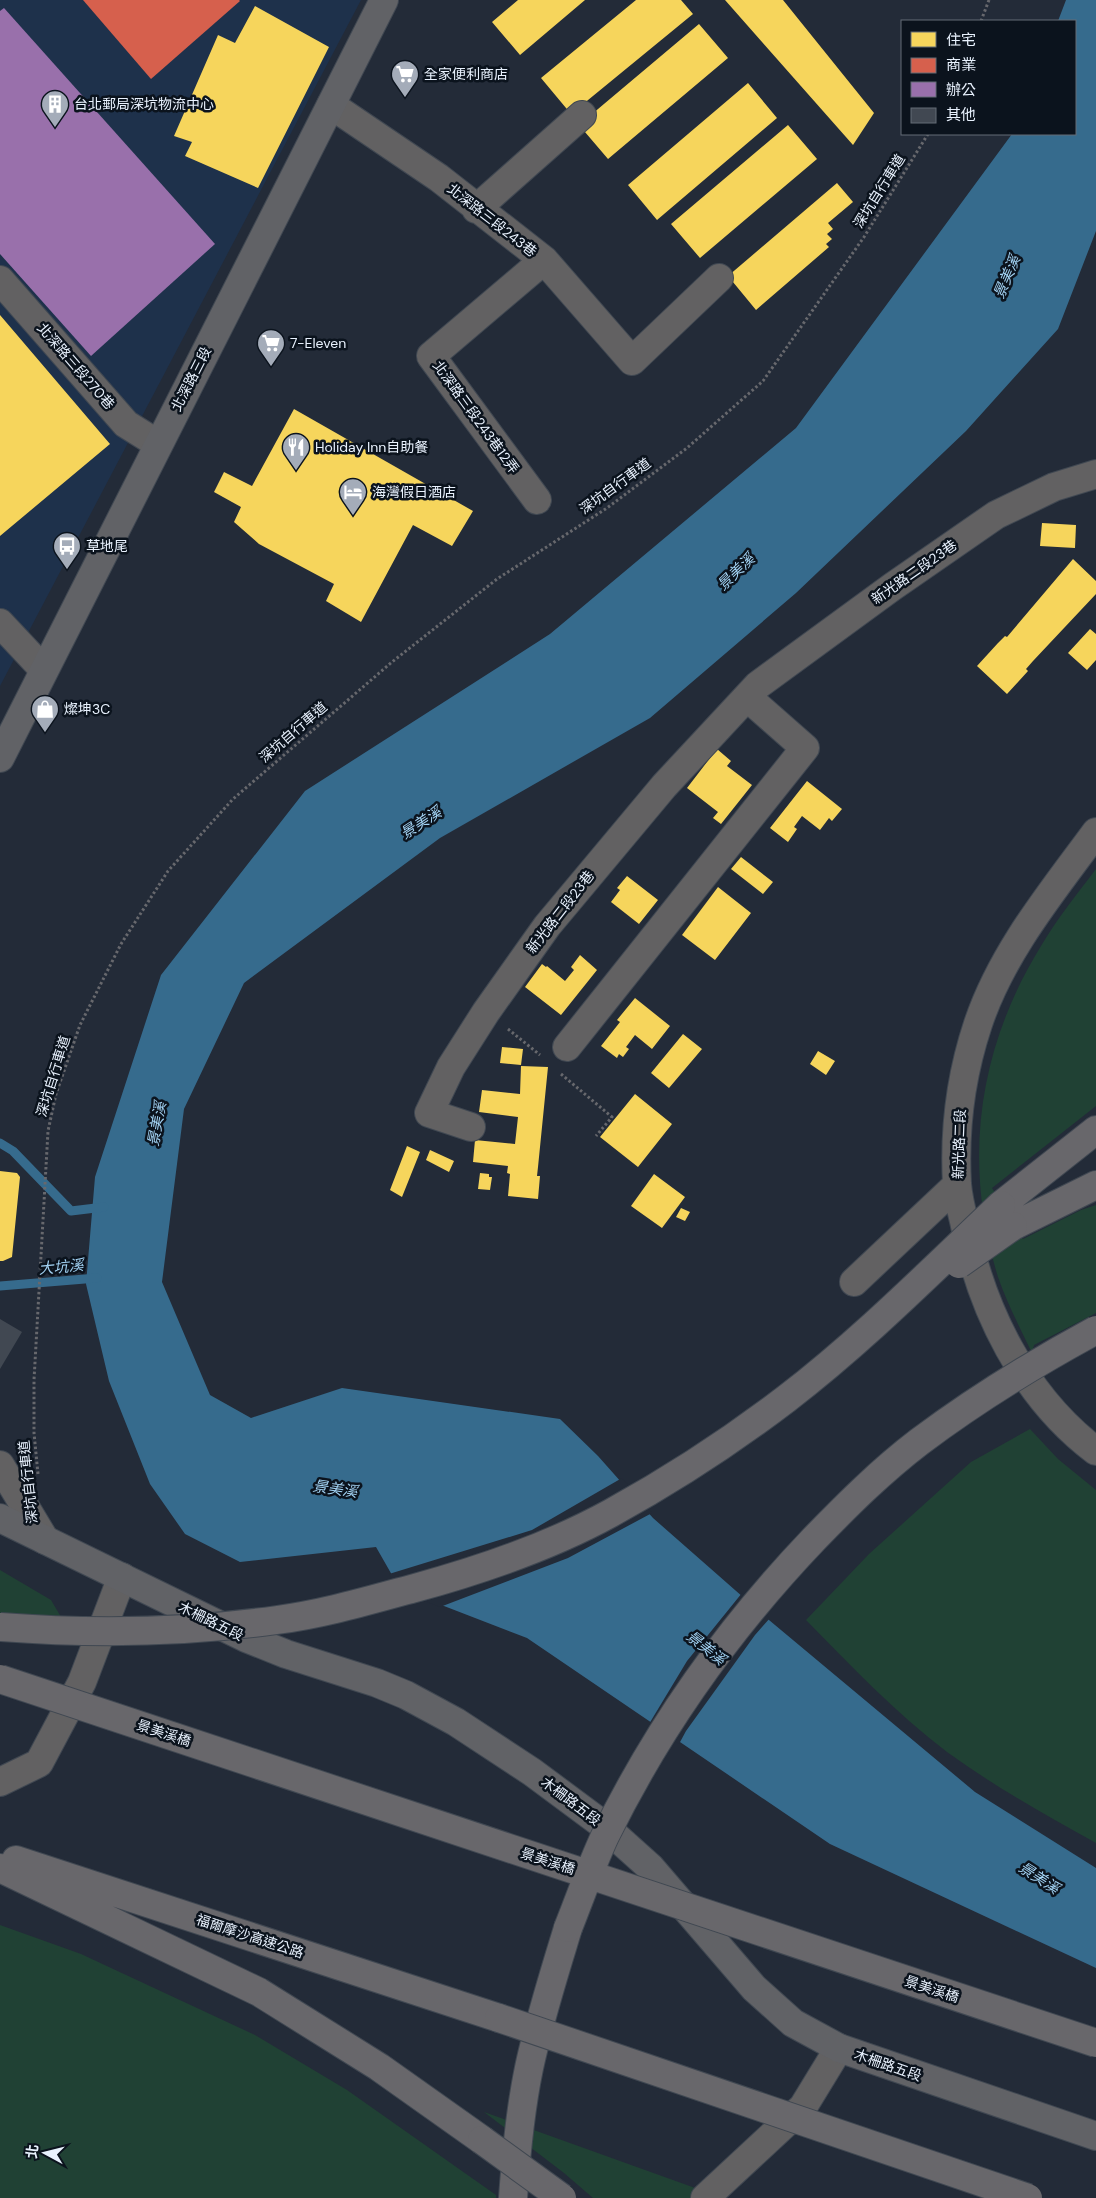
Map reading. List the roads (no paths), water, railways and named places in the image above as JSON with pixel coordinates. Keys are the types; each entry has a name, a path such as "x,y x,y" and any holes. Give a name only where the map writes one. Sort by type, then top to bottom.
{"highway":[{"path":"0,1627 68,1632 129,1633 201,1629 279,1620 354,1604 458,1576 534,1548 608,1514 680,1472 786,1398 1007,1216 1096,1130"},
{"path":"1007,1216 1096,1185"},
{"path":"513,2198 518,2141 529,2069 548,1992 568,1928 604,1838 641,1768 680,1703 727,1638 783,1571 846,1505 918,1443 978,1400 1054,1353 1096,1330"},
{"name":"景美溪橋","path":"0,1679 1096,2043"},
{"name":"福爾摩沙高速公路","path":"0,1855 499,2018 1028,2198"},
{"path":"0,1868 258,1992 379,2067 562,2198"}],"main road":[{"name":"北深路三段","path":"0,758 384,0"},
{"name":"木柵路五段","path":"0,1518 246,1638 286,1654 377,1682 406,1695 456,1722 532,1772 602,1824 651,1868 754,1988 793,2023 838,2048 1096,2136"}],"street":[{"name":"北深路三段243巷","path":"331,105 439,178 476,209 544,260 632,361 719,278"},
{"path":"476,209 582,115"},
{"name":"北深路三段243巷12弄","path":"537,500 432,356 544,260"},
{"name":"北深路三段270巷","path":"0,280 126,424 158,444"},
{"name":"新光路二段23巷","path":"471,1127 429,1113 451,1067 486,1012 547,926 664,786 758,685 876,598 996,515 1054,486 1096,474"},
{"path":"0,623 44,670"},
{"path":"568,1048 805,748 747,697"},
{"name":"新光路二段","path":"1096,832 1028,924 999,976 978,1023 965,1068 958,1125 957,1185 969,1249 989,1306 1012,1356 1046,1403 1096,1452"},
{"path":"854,1282 957,1185"},
{"path":"0,1465 45,1540"},
{"path":"0,1782 39,1763 82,1682 122,1577"},
{"path":"705,2198 803,2107 838,2048"}],"water":[{"name":"景美溪","path":"1066,0 1096,0 1096,231 1058,329 966,431 796,593 650,718 440,838 244,983 184,1109 162,1282 210,1395 251,1418 342,1388 560,1419 598,1456 653,1518 769,1620 975,1792 1096,1868 1096,1968 830,1844 527,1638 400,1589 376,1547 240,1562 185,1534 150,1484 109,1381 86,1284 95,1177 161,975 305,791 550,634 796,428 1011,135 1076,135 1076,20 1058,20"}],"waterway":[{"path":"0,1143 13,1151 71,1211 104,1207"},
{"name":"大坑溪","path":"0,1286 97,1278"}],"place":[{"name":"全家便利商店","path":"405,98"},
{"name":"台北郵局深坑物流中心","path":"55,128"},
{"name":"7-Eleven","path":"271,367"},
{"name":"Holiday Inn自助餐","path":"296,471"},
{"name":"海灣假日酒店","path":"353,516"},
{"name":"草地尾","path":"67,570"},
{"name":"燦坤3C","path":"45,733"}]}
